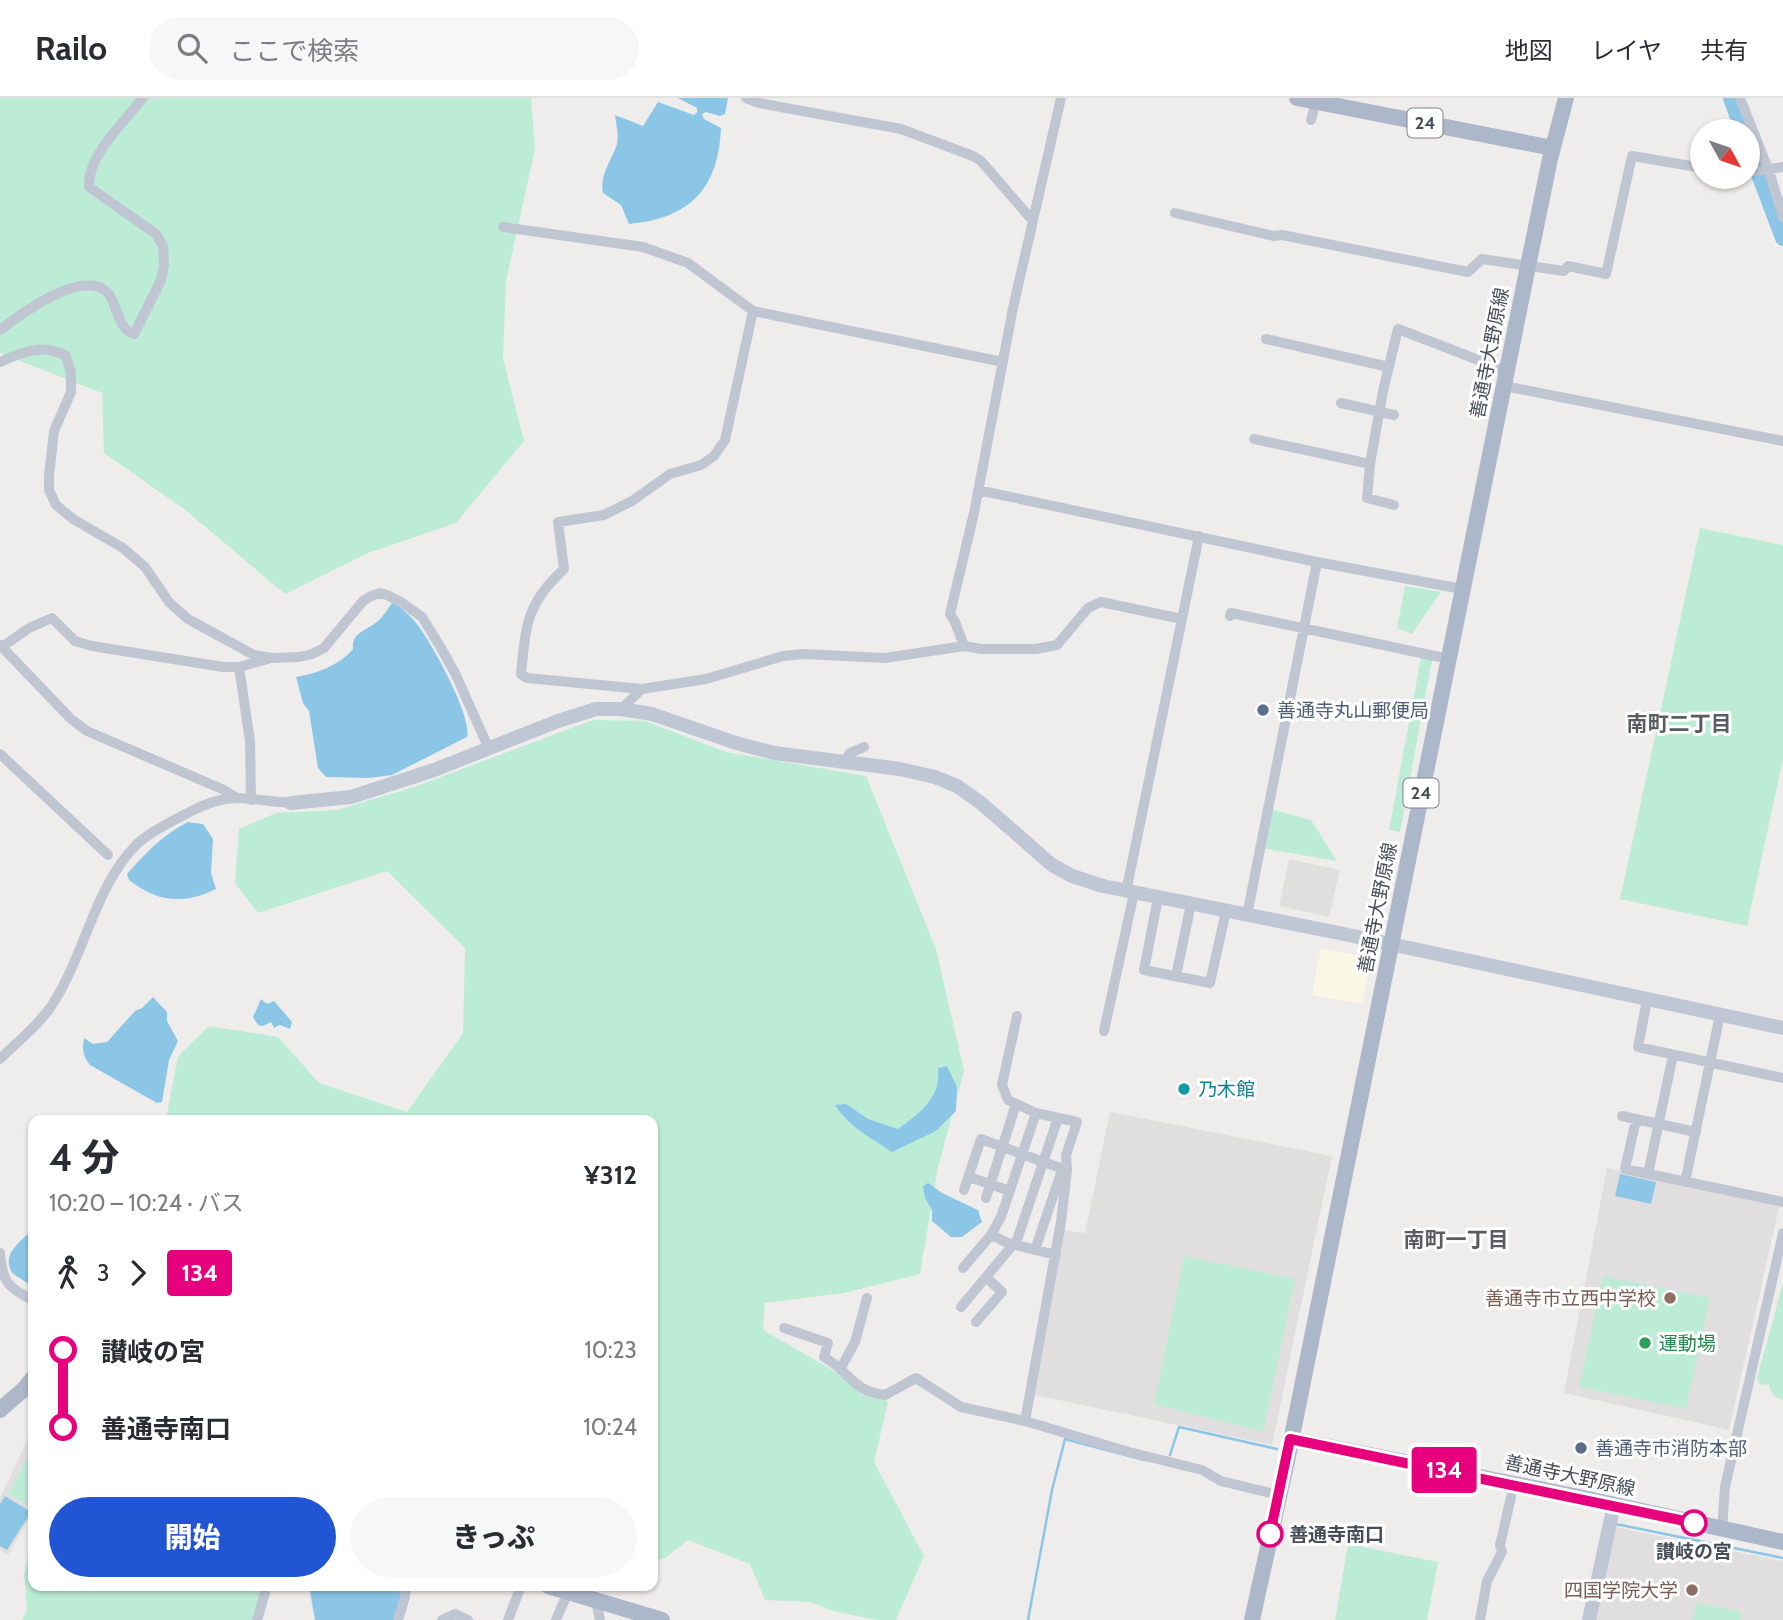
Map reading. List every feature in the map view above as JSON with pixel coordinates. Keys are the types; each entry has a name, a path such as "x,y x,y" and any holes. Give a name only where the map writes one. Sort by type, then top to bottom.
{"main road":[{"name":"24","path":"1297,98 1553,148"},
{"name":"善通寺大野原線","path":"1566,98 1528,266 1290,1439 1783,1542"},
{"path":"0,1410 28,1385"},
{"path":"1252,1620 1290,1439"},
{"path":"565,1591 662,1620"}],"street":[{"path":"0,330 74,286 89,285 108,294 126,330 134,334 161,280 164,266 163,246 156,234 89,187 89,176 92,164 100,152 143,98"},
{"path":"746,98 759,103 901,129 973,156 981,161 1033,221"},
{"path":"964,646 950,614 1060,98"},
{"path":"1740,98 1745,119"},
{"path":"1311,120 1317,102"},
{"path":"1175,213 1273,236 1282,235 1468,272 1482,259 1564,271 1568,267 1606,274 1632,156 1690,166"},
{"path":"1760,172 1783,167"},
{"path":"1760,174 1783,217"},
{"path":"503,228 626,244 668,255 698,270 753,311 1003,362"},
{"path":"753,311 725,440 714,456 701,465 670,474 632,501 604,515 558,522 564,569 534,603 526,629 521,674 527,678 642,689 706,679 783,656 804,654 885,658 964,646 981,649 1036,649 1057,645 1088,608 1101,602 1182,619"},
{"path":"1394,505 1367,498 1370,464 1398,329 1506,378 1783,441"},
{"path":"1266,339 1389,367"},
{"path":"0,362 45,348 54,349 66,356 71,372 71,392 54,431 49,490 56,505 73,519 123,548 145,567 169,601 188,619 254,655 272,658 299,657 324,648 363,601 380,593 387,594 413,608 422,617 456,673 489,749"},
{"path":"1341,403 1394,415"},
{"path":"1254,439 1370,464"},
{"path":"978,490 1317,562 1462,589"},
{"path":"1104,1031 1199,536"},
{"path":"1247,915 1317,562"},
{"path":"1230,616 1231,613 1449,659"},
{"path":"237,798 222,789 87,731 71,719 1,646 29,628 52,618 75,641 92,646 239,667 272,658"},
{"path":"239,667 250,741 251,800"},
{"path":"621,709 642,689"},
{"path":"0,1059 51,1007 110,882 138,844 153,832 200,806 218,800 237,798 291,803 351,797 434,770 558,721 596,709 652,713 736,743 774,753 935,777 957,786 981,803 1052,865 1072,876 1130,892 1783,1028"},
{"path":"844,762 850,753 864,747"},
{"path":"0,754 108,855"},
{"path":"1158,898 1144,970 1210,983 1226,911"},
{"path":"1176,976 1191,904"},
{"path":"1647,1000 1638,1047 1783,1078"},
{"path":"1685,1182 1720,1015"},
{"path":"1017,1016 1002,1085 1008,1100 1036,1114 1077,1122 1035,1250"},
{"path":"1648,1174 1673,1055"},
{"path":"986,1198 1016,1104"},
{"path":"963,1268 991,1235 1001,1217 1036,1114"},
{"path":"1622,1116 1696,1132"},
{"path":"961,1307 1017,1240 1058,1118"},
{"path":"1636,1120 1625,1170 1783,1202"},
{"path":"964,1190 981,1139 1042,1162 1065,1164"},
{"path":"1025,1421 1056,1255 1065,1164"},
{"path":"968,1177 1010,1191"},
{"path":"1721,1530 1725,1486 1783,1233"},
{"path":"991,1235 1013,1244 1056,1255"},
{"path":"0,1253 0,1271 7,1282 28,1297"},
{"path":"976,1322 1002,1292 986,1277"},
{"path":"841,1368 855,1342 867,1298"},
{"path":"783,1328 828,1343 824,1357 841,1368 854,1384 864,1391 885,1395 916,1378 961,1407 1025,1421 1129,1452 1202,1470 1222,1480 1279,1495"},
{"path":"1480,1620 1487,1581 1502,1552 1500,1545 1514,1484"},
{"path":"1589,1620 1614,1505"},
{"path":"257,1620 266,1591"},
{"path":"398,1620 406,1591"},
{"path":"508,1620 520,1591"},
{"path":"556,1620 568,1592"},
{"path":"596,1601 600,1620"},
{"path":"442,1620 455,1614 468,1620"}],"shaded area":[{"path":"1289,859 1340,870 1329,917 1279,906"},
{"path":"1321,948 1371,958 1362,1004 1312,995"},
{"path":"1110,1112 1332,1156 1272,1445 1035,1395 1064,1230 1085,1233"},
{"name":"善通寺市立西中学校","path":"1607,1168 1780,1203 1729,1430 1564,1393"},
{"path":"28,1439 28,1521 8,1555 0,1550 0,1498"},
{"name":"四国学院大学","path":"1615,1527 1783,1561 1783,1620 1596,1620"}],"green space":[{"path":"0,98 531,98 535,149 506,281 503,358 524,441 456,523 368,553 285,594 184,509 104,453 102,393 0,353"},
{"path":"1700,528 1783,545 1783,759 1747,926 1620,899"},
{"path":"1405,586 1441,592 1412,634 1397,628"},
{"path":"1421,658 1432,660 1400,832 1389,830"},
{"path":"593,720 645,721 726,752 866,776 936,949 964,1071 938,1167 920,1274 844,1293 765,1303 763,1330 888,1402 874,1462 924,1556 896,1620 877,1620 833,1611 811,1602 765,1600 750,1564 688,1540 658,1560 658,1115 167,1115 178,1056 209,1026 278,1037 319,1083 407,1112 463,1033 465,948 387,871 258,913 235,883 239,829 276,813 337,810 414,787"},
{"path":"1270,809 1311,820 1337,861 1262,848"},
{"path":"1184,1256 1295,1279 1263,1432 1154,1404"},
{"name":"運動場","path":"1603,1276 1710,1298 1686,1409 1579,1387"},
{"path":"1783,1283 1783,1400 1773,1394 1769,1384 1760,1385 1757,1378"},
{"path":"28,1456 28,1504 8,1494"},
{"path":"1348,1544 1438,1562 1427,1620 1335,1620"},
{"path":"28,1557 28,1591 264,1591 257,1620 22,1620 27,1610 24,1574"},
{"path":"1697,1603 1742,1612 1740,1620 1693,1620"}],"water":[{"path":"678,98 728,98 725,114 702,114 704,119 721,128 714,168 697,197 684,207 650,221 629,224 621,205 603,193 602,186 604,174 618,141 615,115 643,126 658,102 694,115 697,112 697,108"},
{"path":"393,602 417,624 441,662 464,713 467,737 392,775 369,778 326,777 318,768 309,711 303,703 296,677 312,674 348,655 357,635 380,619"},
{"path":"188,822 203,824 213,839 211,873 216,889 192,897 171,899 150,893 129,880 127,874 148,852"},
{"path":"153,997 167,1012 167,1021 178,1041 169,1060 162,1102 157,1103 90,1065 83,1049 84,1038 93,1044 107,1042 135,1011"},
{"path":"261,999 267,1004 274,1001 292,1022 290,1029 280,1025 274,1028 271,1022 258,1025 253,1017"},
{"path":"947,1066 957,1087 956,1111 936,1131 892,1152 854,1126 835,1105 846,1104 868,1119 898,1129 927,1104 936,1088 938,1068"},
{"path":"1620,1174 1656,1182 1651,1204 1615,1196"},
{"path":"928,1183 942,1193 978,1210 982,1222 962,1237 951,1237 932,1221 932,1210 925,1198 923,1186"},
{"path":"28,1233 28,1284 12,1273 9,1266 14,1248"},
{"path":"5,1496 28,1510 28,1517 7,1550 0,1546 0,1504"},
{"path":"310,1591 402,1591 395,1620 315,1620"}],"waterway":[{"path":"1731,98 1739,119"},
{"path":"1760,177 1783,238"},
{"path":"1170,1455 1179,1427 1277,1449"},
{"path":"1028,1620 1052,1490 1065,1439 1144,1460"},
{"path":"1616,1524 1783,1558"}],"bus line":[{"name":"134","path":"1270,1534 1290,1439 1694,1523"}],"place":[{"name":"善通寺丸山郵便局","path":"1263,710"},
{"name":"乃木館","path":"1184,1089"},
{"name":"善通寺市立西中学校","path":"1670,1298"},
{"name":"運動場","path":"1645,1343"},
{"name":"善通寺市消防本部","path":"1581,1448"},
{"name":"讃岐の宮","path":"1694,1523"},
{"name":"善通寺南口","path":"1270,1534"},
{"name":"四国学院大学","path":"1692,1590"}],"district":[{"name":"南町二丁目","path":"1679,724"},
{"name":"南町一丁目","path":"1456,1240"}]}
